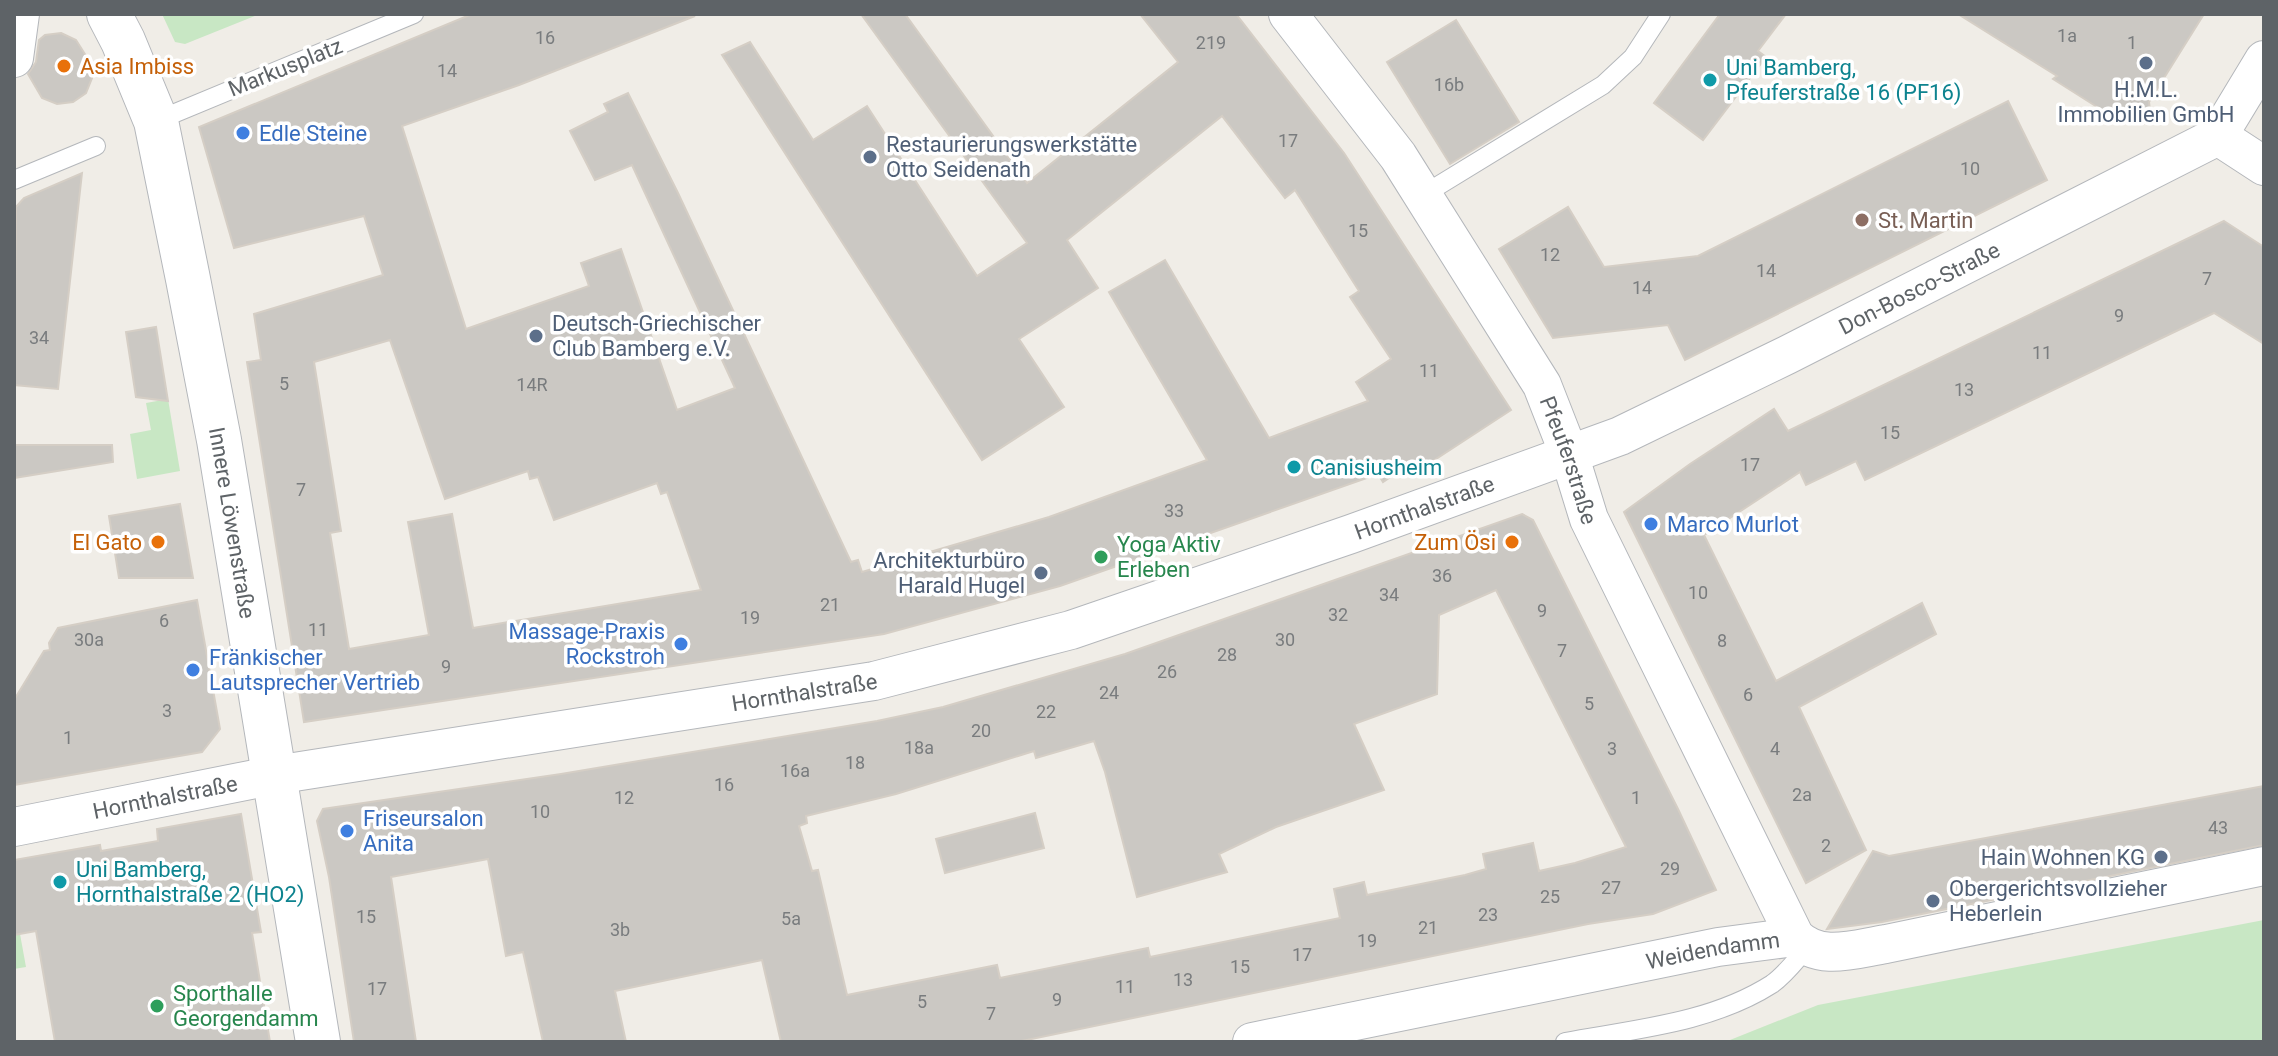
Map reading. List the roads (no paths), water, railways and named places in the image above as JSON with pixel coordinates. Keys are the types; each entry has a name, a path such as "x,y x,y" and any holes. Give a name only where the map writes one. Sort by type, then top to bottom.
{"street":[{"path":"14,58 20,14"},
{"name":"Innere Löwenstraße","path":"109,14 156,121 219,440 318,1042"},
{"name":"Pfeuferstraße","path":"1288,14 1398,156 1542,385 1569,454 1589,519 1801,943"},
{"path":"2264,60 2218,136 2264,166"},
{"name":"Don-Bosco-Straße","path":"1569,454 1620,436 1787,355 2218,136"},
{"name":"Hornthalstraße","path":"14,827 275,775 874,681 939,666 1071,630 1365,529 1569,454"},
{"name":"Weidendamm","path":"1252,1042 1718,947 1801,943 1824,953 1886,944 2264,866"}],"lane":[{"name":"Markusplatz","path":"156,121 414,14"},
{"path":"1423,195 1603,85 1633,57 1661,14"},
{"path":"14,180 96,146"},
{"path":"1565,1042 1694,1018 1734,1005 1775,982 1801,943"}],"place":[{"name":"H.M.L. Immobilien GmbH","path":"2146,63"},
{"name":"Asia Imbiss","path":"64,66"},
{"name":"Uni Bamberg, Pfeuferstraße 16 (PF16)","path":"1710,80"},
{"name":"Edle Steine","path":"243,133"},
{"name":"Restaurierungswerkstätte Otto Seidenath","path":"870,157"},
{"name":"St. Martin","path":"1862,220"},
{"name":"Deutsch-Griechischer Club Bamberg e.V.","path":"536,336"},
{"name":"Canisiusheim","path":"1294,467"},
{"name":"Marco Murlot","path":"1651,524"},
{"name":"El Gato","path":"158,542"},
{"name":"Zum Ösi","path":"1512,542"},
{"name":"Yoga Aktiv Erleben","path":"1101,557"},
{"name":"Architekturbüro Harald Hugel","path":"1041,573"},
{"name":"Massage-Praxis Rockstroh","path":"681,644"},
{"name":"Fränkischer Lautsprecher Vertrieb","path":"193,670"},
{"name":"Friseursalon Anita","path":"347,831"},
{"name":"Hain Wohnen KG","path":"2161,857"},
{"name":"Uni Bamberg, Hornthalstraße 2 (HO2)","path":"60,882"},
{"name":"Obergerichtsvollzieher Heberlein","path":"1933,901"},
{"name":"Sporthalle Georgendamm","path":"157,1006"}]}
